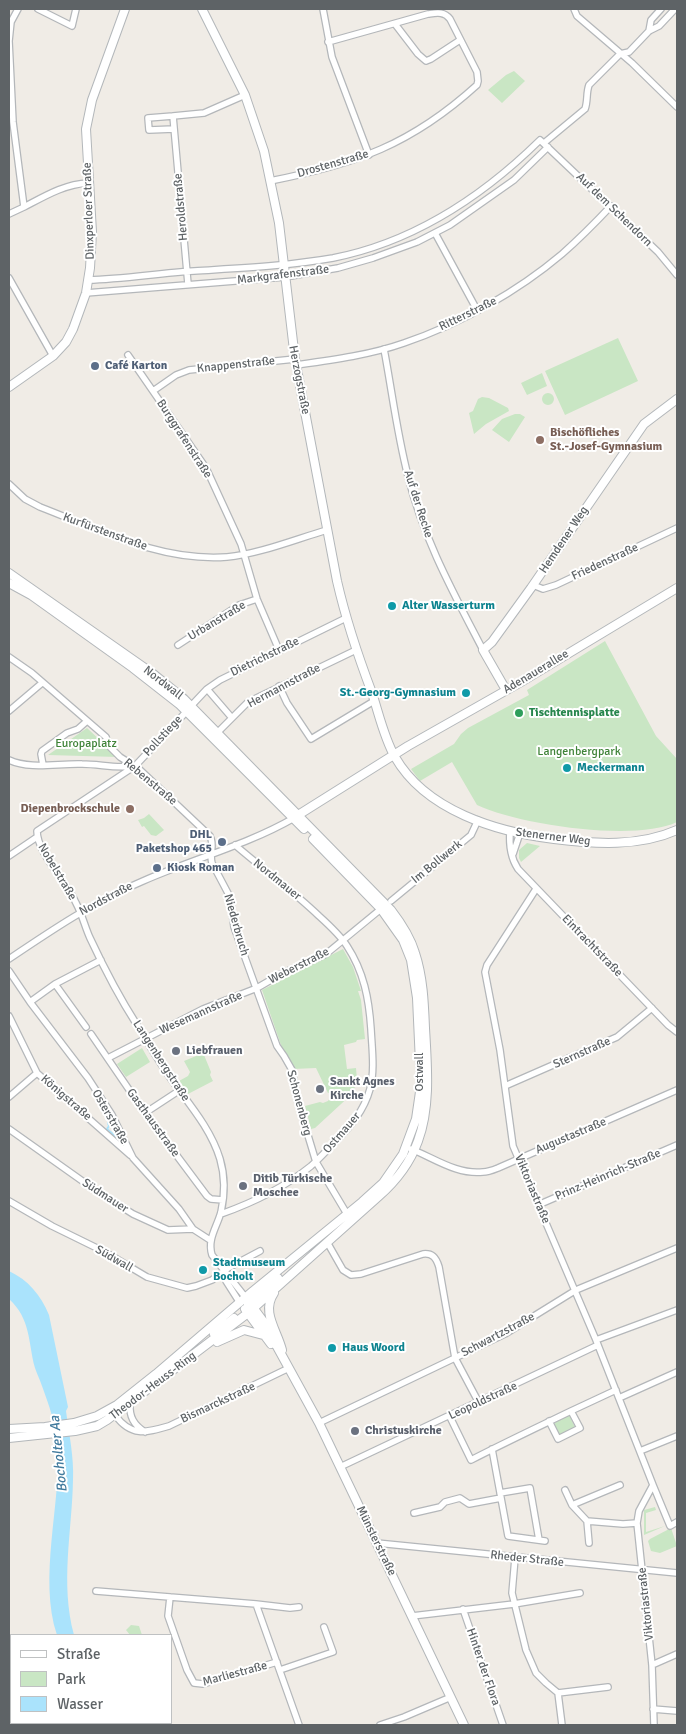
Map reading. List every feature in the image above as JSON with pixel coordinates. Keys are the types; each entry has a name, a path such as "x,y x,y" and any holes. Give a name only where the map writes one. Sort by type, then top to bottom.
{"main road":[{"name":"Dinxperloer Straße","path":"9,387 53,356 66,342 73,329 86,293 92,232 86,129 92,100 125,9"},
{"name":"Herzogstraße","path":"202,9 245,95 264,151 279,222 295,362 327,530 346,618 394,755"},
{"name":"Hemdener Weg","path":"483,650 492,642 644,424 677,399"},
{"name":"Nordwall","path":"9,573 152,673 296,816"},
{"name":"Nordwall","path":"9,583 30,595 133,668 218,732 296,816"},
{"name":"Adenauerallee","path":"394,755 677,588"},
{"path":"483,650 506,690"},
{"path":"296,816 394,755"},
{"name":"Stenerner Weg","path":"394,755 411,779 430,796 446,806 478,820 520,834 567,841 620,843 652,839 677,830"},
{"name":"Ostwall","path":"247,1305 278,1285 391,1184 403,1169 410,1149 422,1128 427,1093 424,996 419,965 411,940 400,921 386,905 296,816"},
{"name":"Ostwall","path":"247,1305 303,1251 383,1183 410,1149"},
{"name":"Ostwall","path":"278,1285 270,1298 268,1312 284,1359"},
{"path":"204,1348 215,1333 247,1305"},
{"name":"Münsterstraße","path":"247,1305 264,1335 284,1359"},
{"name":"Münsterstraße","path":"247,1305 284,1359 319,1423 464,1725"},
{"name":"Theodor-Heuss-Ring","path":"75,1427 124,1400 247,1305"},
{"path":"204,1348 244,1330 264,1335"},
{"name":"Theodor-Heuss-Ring","path":"9,1438 75,1427 96,1426 114,1415 204,1348"},
{"name":"Theodor-Heuss-Ring","path":"9,1429 46,1431"}],"street":[{"path":"18,9 11,22 9,41 13,122 24,207"},
{"path":"38,9 72,26 76,9"},
{"path":"323,9 332,57 369,155"},
{"path":"574,9 577,16 632,63 677,107"},
{"name":"Markgrafenstraße","path":"648,31 651,20 661,9"},
{"name":"Markgrafenstraße","path":"86,293 285,277 353,264 396,250 435,233 464,216 514,180 546,145 585,108 589,85 620,54 629,52 648,31 659,26 675,9"},
{"name":"Drostenstraße","path":"270,181 336,166 369,155 396,143 425,126 477,85 477,72 450,19 443,14 436,12 328,42"},
{"path":"395,24 418,54 426,61 460,40"},
{"path":"174,129 149,130 148,118 204,113 245,95"},
{"name":"Heroldstraße","path":"173,116 188,284"},
{"name":"Markgrafenstraße","path":"88,280 284,264 334,258 368,249 431,223 465,203 508,171 540,140 546,145"},
{"name":"Auf dem Schendorn","path":"546,145 658,252 677,275"},
{"path":"9,214 55,191 76,183 88,182"},
{"name":"Ritterstraße","path":"295,362 384,349 422,336 477,310 512,291 546,267 576,242 611,206"},
{"path":"435,233 477,310"},
{"path":"155,275 156,287"},
{"path":"9,278 53,356"},
{"name":"Auf der Recke","path":"384,349 408,476 419,511 439,562 483,650"},
{"name":"Burggrafenstraße","path":"128,355 206,468 223,507 232,522 244,554"},
{"name":"Knappenstraße","path":"152,391 176,375 189,370 295,362"},
{"name":"Kurfürstenstraße","path":"9,484 25,500 40,508 144,548 173,553 206,557 226,557 244,554 327,530"},
{"name":"Friedenstraße","path":"532,585 543,589 556,584 677,528"},
{"name":"Urbanstraße","path":"244,554 257,599 279,650"},
{"name":"Urbanstraße","path":"178,645 239,605 257,599"},
{"name":"Dietrichstraße","path":"189,709 207,690 233,672 346,618"},
{"name":"Hermannstraße","path":"218,732 248,702 356,650"},
{"name":"Rebenstraße","path":"9,657 32,673 106,737 108,745 120,757 135,766 206,831 213,841 211,854"},
{"path":"9,711 42,683"},
{"path":"279,686 288,704 311,739 374,701"},
{"path":"207,690 232,718"},
{"name":"Pollstiege","path":"9,856 37,834 135,766 189,709"},
{"path":"43,765 42,751 67,733 78,729 87,721"},
{"path":"9,760 26,765 83,764 122,768 135,766"},
{"path":"211,854 235,846 296,816"},
{"name":"Im Bollwerk","path":"386,905 471,834 478,820"},
{"name":"Eintrachtstraße","path":"510,831 509,843 518,869 677,1032"},
{"name":"Nobelstraße","path":"37,834 52,865 76,903 80,913"},
{"path":"512,856 520,834"},
{"name":"Nordmauer","path":"235,846 308,905 343,940"},
{"name":"Niederbruch","path":"211,854 212,863 230,897 234,926 257,988"},
{"name":"Nordstraße","path":"9,959 80,913 128,887 211,854"},
{"name":"Viktoriastraße","path":"536,889 487,965 485,972 500,1050 511,1136 538,1205 576,1290 670,1526 677,1522"},
{"name":"Weberstraße","path":"257,988 281,974 326,954 386,905"},
{"name":"Langenbergstraße","path":"80,913 98,954 125,1006 171,1079 208,1131 216,1148 224,1183 223,1200 221,1214 210,1240"},
{"name":"Ostmauer","path":"221,1214 281,1187 316,1162 348,1130 364,1107 372,1077 370,1019 366,987 354,959 343,940"},
{"path":"30,1002 54,984 101,960"},
{"name":"Osterstraße","path":"9,971 30,1002 88,1078 112,1115 133,1158 179,1209 194,1229"},
{"path":"54,984 86,1027"},
{"name":"Wesemannstraße","path":"108,1058 203,1009 257,988"},
{"name":"Schonenberg","path":"257,988 277,1046 292,1070 297,1099 316,1162 347,1214"},
{"name":"Sternstraße","path":"505,1086 617,1037 652,1008"},
{"name":"Königstraße","path":"9,1016 37,1073 133,1158"},
{"name":"Gasthausstraße","path":"91,1034 145,1114 207,1196 211,1199 223,1200"},
{"path":"9,1097 37,1073"},
{"path":"145,1114 180,1090"},
{"name":"Augustastraße","path":"410,1149 465,1172 482,1172 498,1168 677,1090"},
{"name":"Südmauer","path":"9,1129 95,1190 133,1214 168,1230 194,1229"},
{"name":"Prinz-Heinrich-Straße","path":"538,1205 677,1145"},
{"name":"Südwall","path":"9,1201 146,1276 187,1288 212,1280 224,1270 260,1251"},
{"path":"194,1229 210,1240 212,1255 224,1270 226,1281 247,1305"},
{"path":"328,1242 344,1270 351,1275 360,1274 422,1254 434,1256 439,1267 455,1358 479,1403"},
{"name":"Schwartzstraße","path":"319,1423 505,1334 576,1290 677,1248"},
{"name":"Leopoldstraße","path":"340,1467 479,1403 597,1342 677,1310"},
{"name":"Bismarckstraße","path":"145,1432 168,1426 289,1368"},
{"path":"619,1398 677,1372"},
{"path":"450,1417 471,1460 616,1390"},
{"path":"130,1403 132,1420 138,1428 145,1432"},
{"path":"549,1421 558,1439 580,1428 572,1411"},
{"path":"114,1415 130,1430 145,1432"},
{"path":"640,1451 677,1436"},
{"path":"414,1513 440,1507 445,1502 460,1498 469,1504 501,1496 530,1488 542,1541 508,1536 501,1496 492,1449"},
{"path":"572,1505 620,1485"},
{"name":"Viktoriastraße","path":"653,1485 639,1511 637,1523 652,1665 654,1725"},
{"path":"565,1490 572,1505 587,1521 589,1543"},
{"path":"587,1521 623,1524 637,1523"},
{"name":"Rheder Straße","path":"377,1543 677,1573"},
{"path":"515,1558 512,1581 514,1604 526,1650 536,1673 558,1693 608,1687"},
{"path":"96,1591 299,1607"},
{"name":"Hinter der Flora","path":"412,1616 514,1604 580,1593"},
{"name":"Marliestraße","path":"170,1596 168,1616 187,1670 194,1683 203,1684 277,1662 256,1604"},
{"name":"Hinter der Flora","path":"463,1609 503,1725"},
{"path":"280,1670 333,1652 324,1627"},
{"path":"652,1665 677,1654"},
{"path":"277,1662 299,1725"},
{"path":"558,1693 562,1725"},
{"path":"380,1725 451,1697"},
{"path":"653,1709 677,1711"}],"green space":[{"path":"514,71 525,81 502,103 488,90"},
{"path":"618,338 638,381 565,415 545,371"},
{"path":"542,373 547,386 527,395 521,383"},
{"path":"546,393 550,393 554,399 550,405 546,405 542,401 542,397"},
{"path":"482,397 489,398 508,408 509,411 486,424 474,434 469,413 473,411 478,399"},
{"path":"515,414 525,417 509,442 492,430 502,419"},
{"name":"Langenbergpark","path":"605,641 656,736 677,759 677,822 658,828 634,831 607,831 520,819 477,805 452,762 420,781 411,769 454,744 468,728 529,695 527,690"},
{"name":"Europaplatz","path":"87,728 118,757 48,755"},
{"path":"149,814 164,830 156,836 151,835 144,826 142,827 138,820"},
{"path":"527,843 540,846 521,862 519,850"},
{"path":"343,949 353,967 361,991 358,991 361,1000 365,1039 344,1045 347,1069 356,1068 357,1080 353,1093 315,1128 311,1129 305,1106 328,1101 332,1095 331,1092 328,1093 316,1068 293,1069 288,1056 282,1048 262,990"},
{"path":"142,1048 150,1062 126,1077 117,1064"},
{"path":"201,1054 204,1055 213,1081 188,1094 179,1081 188,1076 190,1072 184,1061"},
{"path":"569,1415 575,1427 559,1435 553,1424"},
{"path":"655,1507 656,1510 646,1513 646,1532 665,1526 644,1535 644,1510"},
{"path":"671,1528 677,1546 660,1553 651,1551 648,1541"},
{"path":"131,1625 139,1626 142,1634 129,1634 126,1630"}],"water":[{"name":"Bocholter Aa","path":"9,1271 33,1289 42,1301 49,1315 68,1407 66,1411 73,1471 67,1577 70,1616 74,1634 57,1634 52,1613 50,1566 58,1468 56,1430 35,1368 28,1331 21,1315 9,1299"}],"waterway":[{"path":"108,1123 107,1129 115,1136"}],"place":[{"name":"Café Karton","path":"95,366"},
{"name":"Bischöfliches St.-Josef-Gymnasium","path":"540,440"},
{"name":"Alter Wasserturm","path":"392,606"},
{"name":"St.-Georg-Gymnasium","path":"466,693"},
{"name":"Tischtennisplatte","path":"519,713"},
{"name":"Meckermann","path":"567,768"},
{"name":"Diepenbrockschule","path":"130,809"},
{"name":"DHL Paketshop 465","path":"222,842"},
{"name":"Kiosk Roman","path":"157,868"},
{"name":"Liebfrauen","path":"176,1051"},
{"name":"Sankt Agnes Kirche","path":"320,1089"},
{"name":"Ditib Türkische Moschee","path":"243,1186"},
{"name":"Stadtmuseum Bocholt","path":"203,1270"},
{"name":"Haus Woord","path":"332,1348"},
{"name":"Christuskirche","path":"355,1431"}]}
